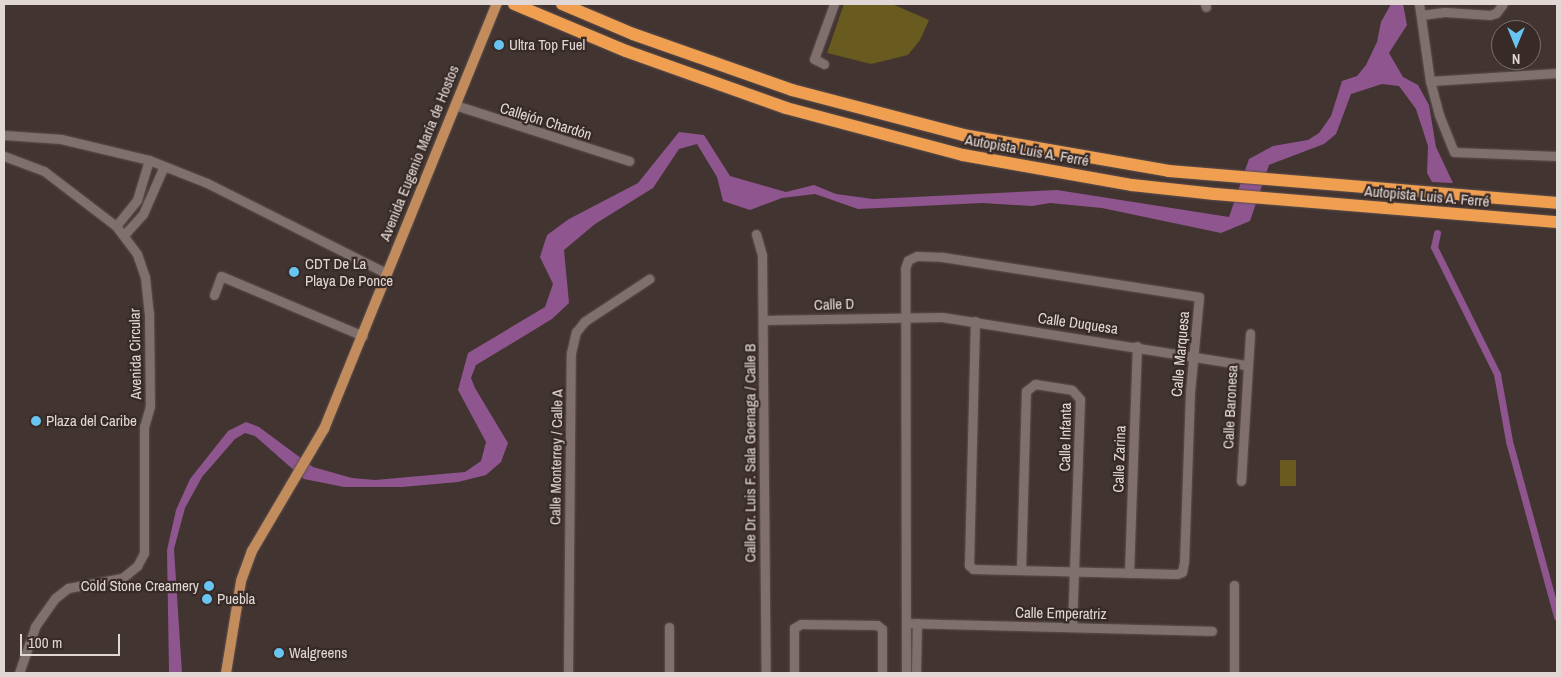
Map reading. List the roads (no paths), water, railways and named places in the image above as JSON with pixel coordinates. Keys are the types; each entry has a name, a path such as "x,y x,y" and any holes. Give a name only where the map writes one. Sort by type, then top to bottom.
{"highway":[{"name":"Autopista Luis A. Ferré","path":"514,4 626,51 786,108 963,155 1132,184 1308,202 1557,222"},
{"name":"Autopista Luis A. Ferré","path":"562,4 633,34 792,90 963,135 1170,171 1557,203"}],"main road":[{"name":"Avenida Eugenio María de Hostos","path":"226,673 241,580 249,558 324,429 497,4"}],"street":[{"path":"824,64 814,60 834,4"},
{"path":"1419,4 1430,81 1439,115 1454,152 1557,156"},
{"path":"1421,15 1474,8 1496,14 1503,4"},
{"path":"1430,81 1557,73"},
{"name":"Callejón Chardón","path":"455,105 628,161"},
{"path":"4,135 61,139 149,160 206,183 386,273"},
{"name":"Avenida Circular","path":"4,156 44,171 116,226 138,254 145,277 149,313 150,406 144,427 144,553 137,566 122,578 75,586 55,598 35,627 19,673"},
{"path":"116,226 137,200 149,160"},
{"path":"124,235 143,214 164,166"},
{"name":"Calle Dr. Luis F. Sala Goenaga / Calle B","path":"756,234 762,255 766,673"},
{"name":"Calle Marquesa","path":"916,673 917,658 912,623 905,269 908,260 917,256 942,257 1194,294 1199,302 1192,354 1182,572 1177,574 973,569 967,561 975,321"},
{"path":"214,295 221,276 363,336"},
{"name":"Calle Monterrey / Calle A","path":"568,673 571,353 576,332 585,321 649,279"},
{"name":"Calle D","path":"763,320 906,316"},
{"name":"Calle Duquesa","path":"906,316 975,321 1192,354 1245,365"},
{"name":"Calle Baronesa","path":"1241,481 1245,365 1250,333"},
{"name":"Calle Zarina","path":"1129,572 1137,346"},
{"name":"Calle Infanta","path":"1021,569 1026,391 1035,384 1072,390 1080,399 1072,627"},
{"path":"1234,585 1234,673"},
{"name":"Calle Marquesa","path":"906,673 906,658 912,623"},
{"name":"Calle Emperatriz","path":"912,623 1212,631"},
{"path":"794,673 794,628 801,624 877,625 882,629 882,673"},
{"path":"669,627 669,673"},
{"path":"906,658 917,658"}],"waterway":[{"path":"1437,233 1434,247 1497,374 1509,441 1557,617"}],"place":[{"name":"Ultra Top Fuel","path":"499,45"},
{"name":"CDT De La Playa De Ponce","path":"294,272"},
{"name":"Plaza del Caribe","path":"36,421"},
{"name":"Cold Stone Creamery","path":"209,586"},
{"name":"Puebla","path":"207,599"},
{"name":"Walgreens","path":"279,653"}]}
